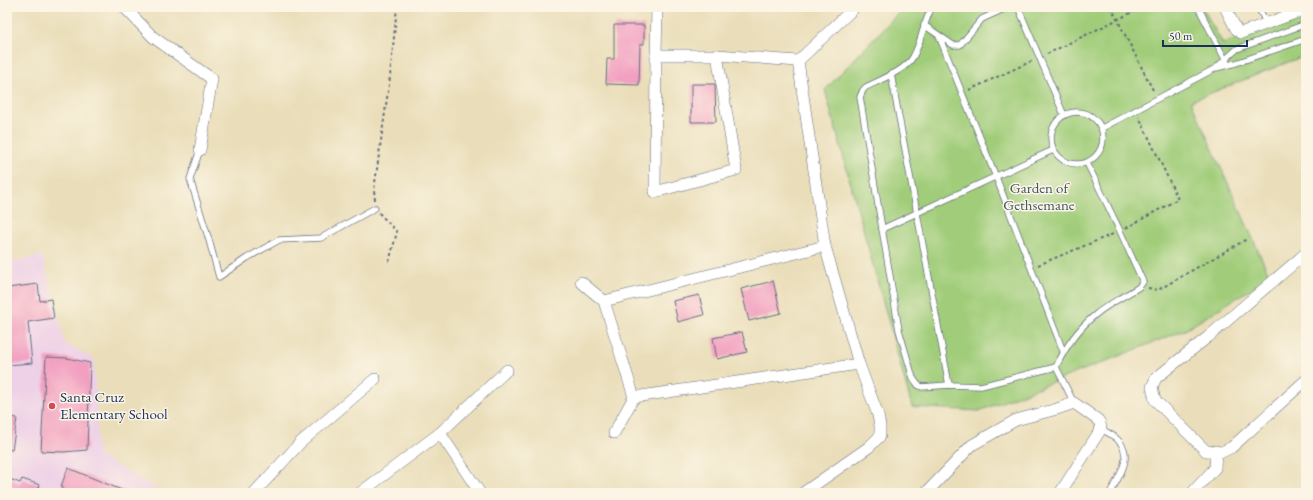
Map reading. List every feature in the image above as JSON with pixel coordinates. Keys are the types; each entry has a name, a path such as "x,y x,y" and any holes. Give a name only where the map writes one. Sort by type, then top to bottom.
{"street":[{"path":"124,7 153,37 212,79 200,150"},
{"path":"658,7 654,192 736,170 717,55"},
{"path":"656,55 717,55 798,61 855,7"},
{"path":"1225,7 1238,32 1245,32 1267,24 1289,11 1306,9"},
{"path":"798,61 825,246 859,364 878,415 880,426 880,436 869,447 803,493"},
{"path":"604,300 825,246"},
{"path":"1306,253 1208,337 1156,378 1152,387 1155,400 1206,451 1222,452 1232,447 1306,380"},
{"path":"581,282 604,300 634,397 614,433"},
{"path":"634,397 859,364"},
{"path":"360,493 440,433 507,370"},
{"path":"254,493 301,442 375,380"},
{"path":"926,493 972,445 1016,420 1074,403 1098,420 1101,429 1060,493"},
{"path":"440,433 480,493"},
{"path":"1192,493 1215,468 1216,451"}],"lane":[{"path":"932,7 912,58 904,66 866,87 861,93 860,97 899,330 914,382 922,386 981,386 1056,368"},
{"path":"924,25 953,45 960,45 982,19 1008,7"},
{"path":"1018,7 1064,115"},
{"path":"1198,7 1227,62"},
{"path":"1258,7 1267,24"},
{"path":"1227,62 1237,49 1306,24"},
{"path":"939,36 996,177 1063,351"},
{"path":"1102,128 1227,62 1306,38"},
{"path":"890,74 949,385"},
{"path":"1074,112 1085,113 1095,119 1102,128 1104,139 1101,150 1095,158 1087,163 1078,165 1068,164 1060,158 1054,150 1051,141 1052,131 1056,122 1064,115 1074,112"},
{"path":"200,150 190,179 220,277 247,258 279,240 321,238 375,208"},
{"path":"882,229 1054,150"},
{"path":"1074,403 1056,368 1063,351 1089,320 1096,314 1142,285 1142,279 1087,163"},
{"path":"1101,429 1117,440 1125,450 1126,460 1110,493"}],"path":[{"path":"389,262 397,232 375,208 374,190 390,77 397,7"},
{"path":"1111,7 1157,99"},
{"path":"962,93 1039,58 1143,7"},
{"path":"1031,267 1120,231 1178,199 1136,110"},
{"path":"1142,285 1150,289 1158,290 1247,239"}],"shaded area":[{"name":"Santa Cruz Elementary School","path":"42,255 65,343 94,359 98,455 165,493 7,493 7,263"}],"green space":[{"name":"Garden of Gethsemane","path":"904,7 1202,7 1223,44 1306,12 1306,55 1191,101 1270,277 1185,330 979,411 912,407 825,90"}],"building":[{"path":"614,25 644,25 644,44 640,44 639,85 606,84 607,59 614,59"},
{"path":"691,84 715,84 716,122 691,122"},
{"path":"773,281 781,313 749,321 741,289"},
{"path":"38,284 40,301 51,299 54,318 28,322 32,363 7,365 7,288"},
{"path":"699,295 704,315 678,322 673,301"},
{"path":"742,332 747,352 717,359 713,338"},
{"path":"46,357 67,358 90,363 87,450 63,452 41,451"},
{"path":"7,416 17,418 12,450 7,449"},
{"path":"68,468 129,493 60,493"},
{"path":"7,478 20,483 22,479 40,485 37,493 7,493"}],"place":[{"name":"Santa Cruz Elementary School","path":"52,406"}]}
